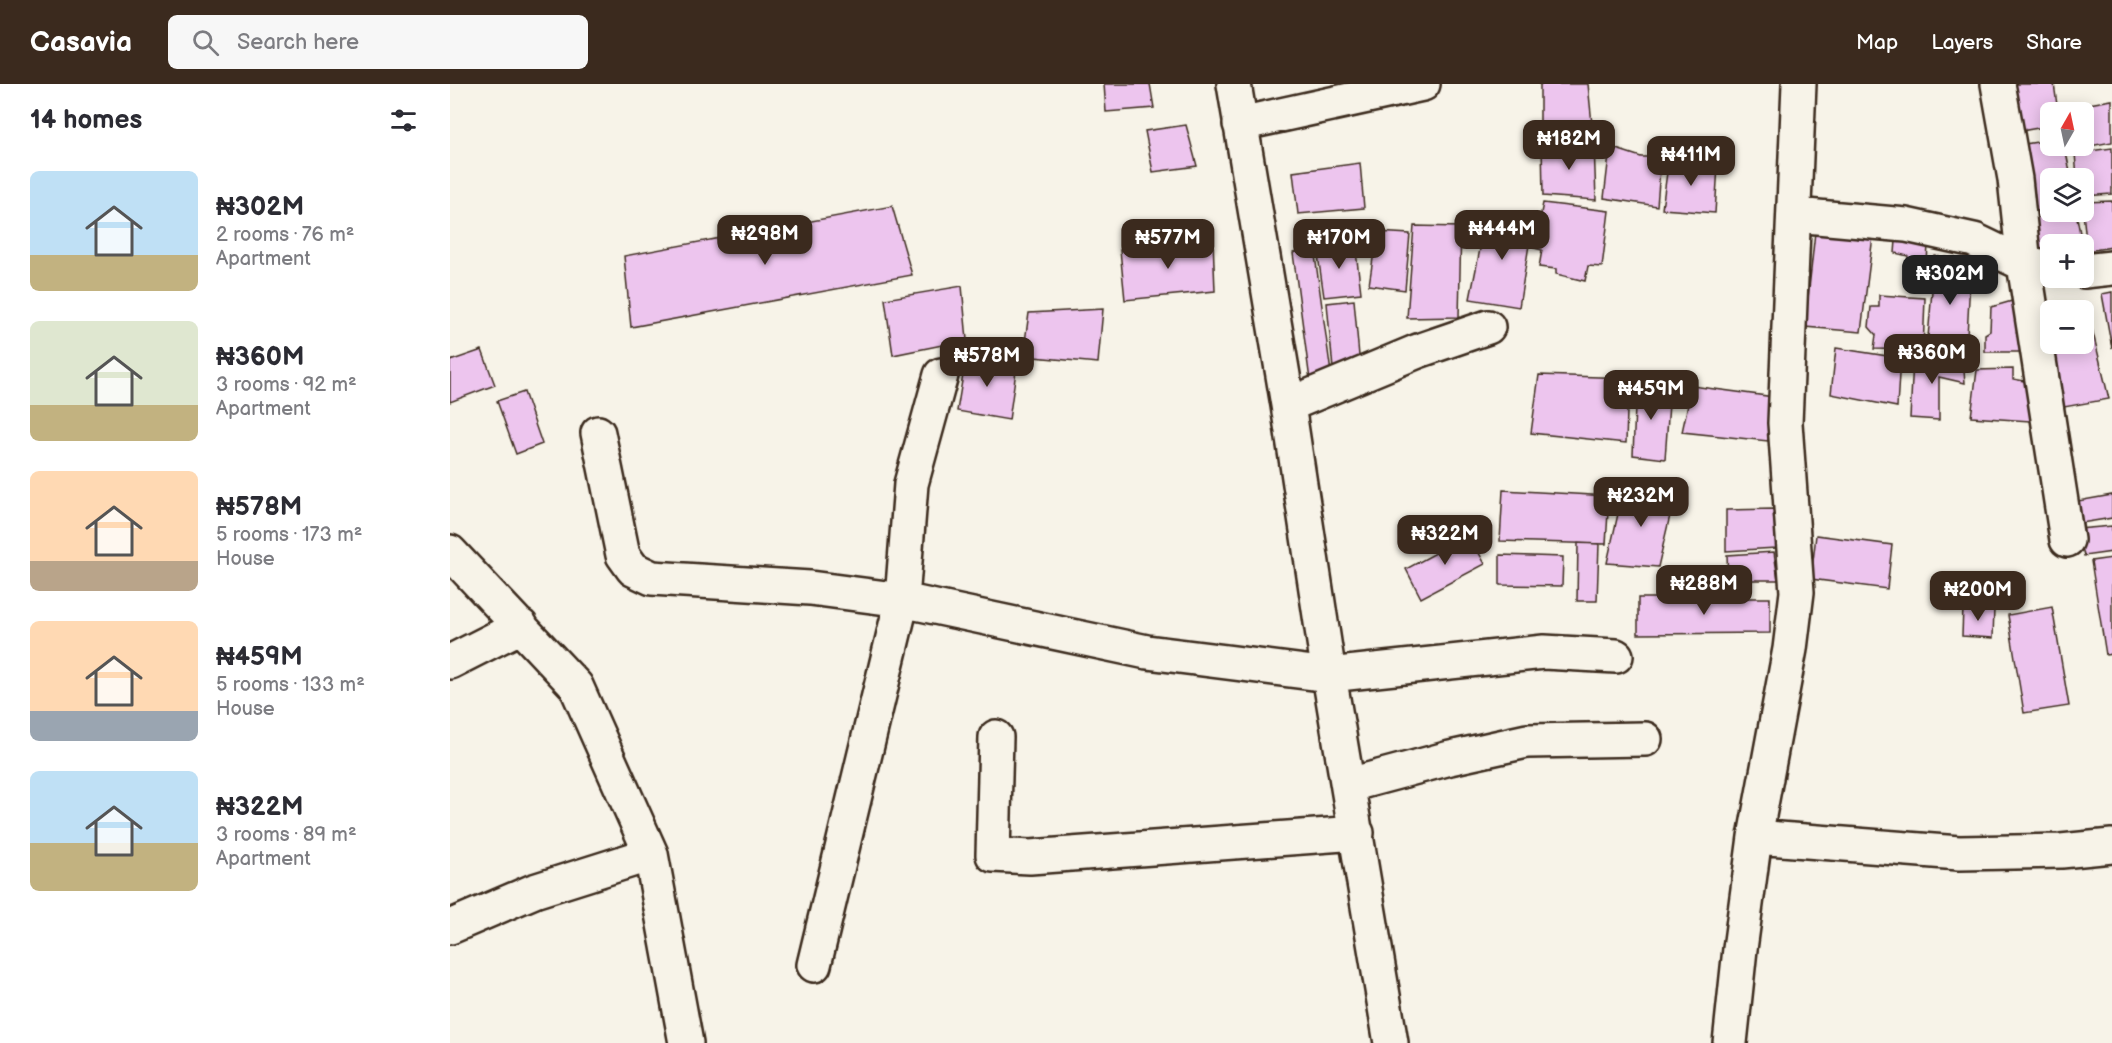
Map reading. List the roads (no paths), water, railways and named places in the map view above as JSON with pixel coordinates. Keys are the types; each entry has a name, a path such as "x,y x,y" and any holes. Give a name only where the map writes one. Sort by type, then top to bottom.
{"street":[{"path":"1234,84 1391,1043"},
{"path":"1240,124 1423,84"},
{"path":"1730,1043 1755,837 1790,649 1797,592 1785,423 1799,84"},
{"path":"1998,84 2014,179 2037,266 2067,540"},
{"path":"1795,214 1906,225 1974,240 2037,266"},
{"path":"2094,270 2112,268"},
{"path":"1288,405 1418,351 1488,327"},
{"path":"814,965 902,600 911,484 941,375"},
{"path":"598,433 623,555 633,569 652,578 810,588 902,600 1147,652 1329,675 1544,652 1616,656"},
{"path":"450,552 576,686 651,854 686,1043"},
{"path":"450,662 521,626"},
{"path":"996,737 993,855 1030,857 1357,833"},
{"path":"1349,785 1450,758 1527,741 1645,739"},
{"path":"1755,837 1959,853 2061,851 2112,846"},
{"path":"450,927 534,891 651,854"}]}
